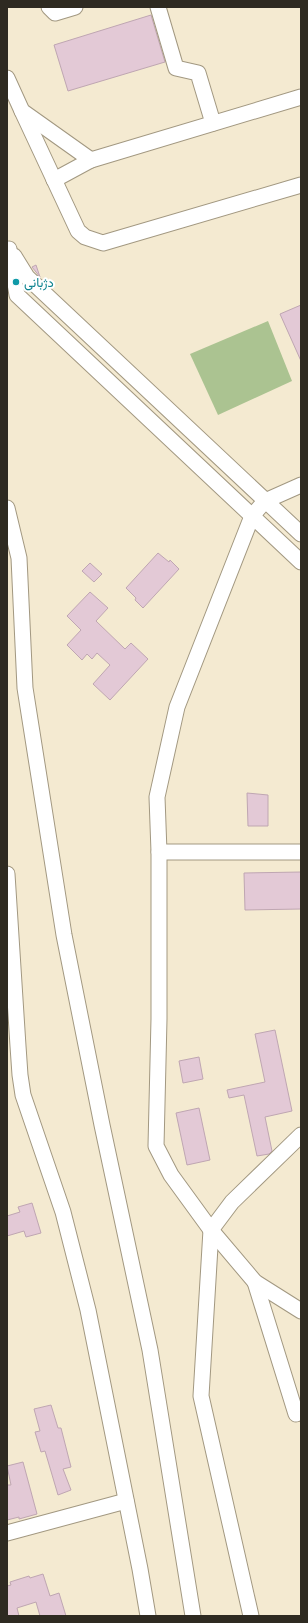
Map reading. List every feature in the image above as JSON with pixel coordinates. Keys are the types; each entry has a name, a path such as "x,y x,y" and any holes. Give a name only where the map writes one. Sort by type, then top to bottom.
{"lane":[{"path":"49,7 54,13 75,7"},
{"path":"158,7 176,68 198,73 213,123"},
{"path":"7,78 78,231 85,237 103,243 301,185"},
{"path":"54,180 91,160 301,97"},
{"path":"22,111 91,160"},
{"path":"8,247 27,278 301,534"},
{"path":"8,247 17,295 301,562"},
{"path":"301,485 265,501 252,516 177,707 157,797 159,852 159,1012 156,1146 171,1175 211,1230 255,1282 301,1311"},
{"path":"7,508 19,558 25,688 64,935 102,1125 150,1350 193,1616"},
{"path":"159,852 301,852"},
{"path":"7,874 20,1075 24,1095 63,1212 86,1303 140,1569 148,1616"},
{"path":"251,1616 201,1396 211,1230 232,1202 301,1135"},
{"path":"255,1282 296,1414 301,1412"},
{"path":"7,1533 126,1501"}],"green space":[{"path":"268,321 292,381 218,415 190,354"}],"building":[{"path":"151,15 165,62 68,91 54,45"},
{"path":"36,265 40,277 32,267"},
{"path":"301,305 301,361 280,314"},
{"path":"158,553 169,562 170,560 179,569 143,608 126,588"},
{"path":"90,563 102,574 94,582 82,571"},
{"path":"90,592 108,608 96,621 125,649 131,643 148,659 110,700 93,684 110,665 97,653 92,659 87,654 82,660 67,645 81,630 67,616"},
{"path":"247,793 268,795 268,826 248,826"},
{"path":"301,872 301,909 245,910 244,873"},
{"path":"275,1030 292,1111 265,1117 272,1151 269,1154 257,1156 244,1095 229,1098 227,1090 265,1082 255,1034"},
{"path":"199,1057 203,1079 183,1083 179,1061"},
{"path":"199,1108 210,1160 187,1165 176,1113"},
{"path":"32,1203 41,1233 26,1237 24,1231 7,1236 7,1216 20,1212 18,1207"},
{"path":"51,1405 58,1428 61,1428 71,1467 63,1469 71,1490 58,1495 45,1451 41,1452 35,1432 40,1431 34,1409"},
{"path":"23,1462 37,1514 19,1519 19,1517 7,1520 7,1485 11,1485 7,1466"},
{"path":"43,1574 50,1596 59,1593 66,1616 40,1616 36,1602 17,1608 19,1616 7,1616 7,1586 11,1585 10,1582 29,1576 30,1578"}],"place":[{"name":"دژبانی","path":"16,282"}]}
